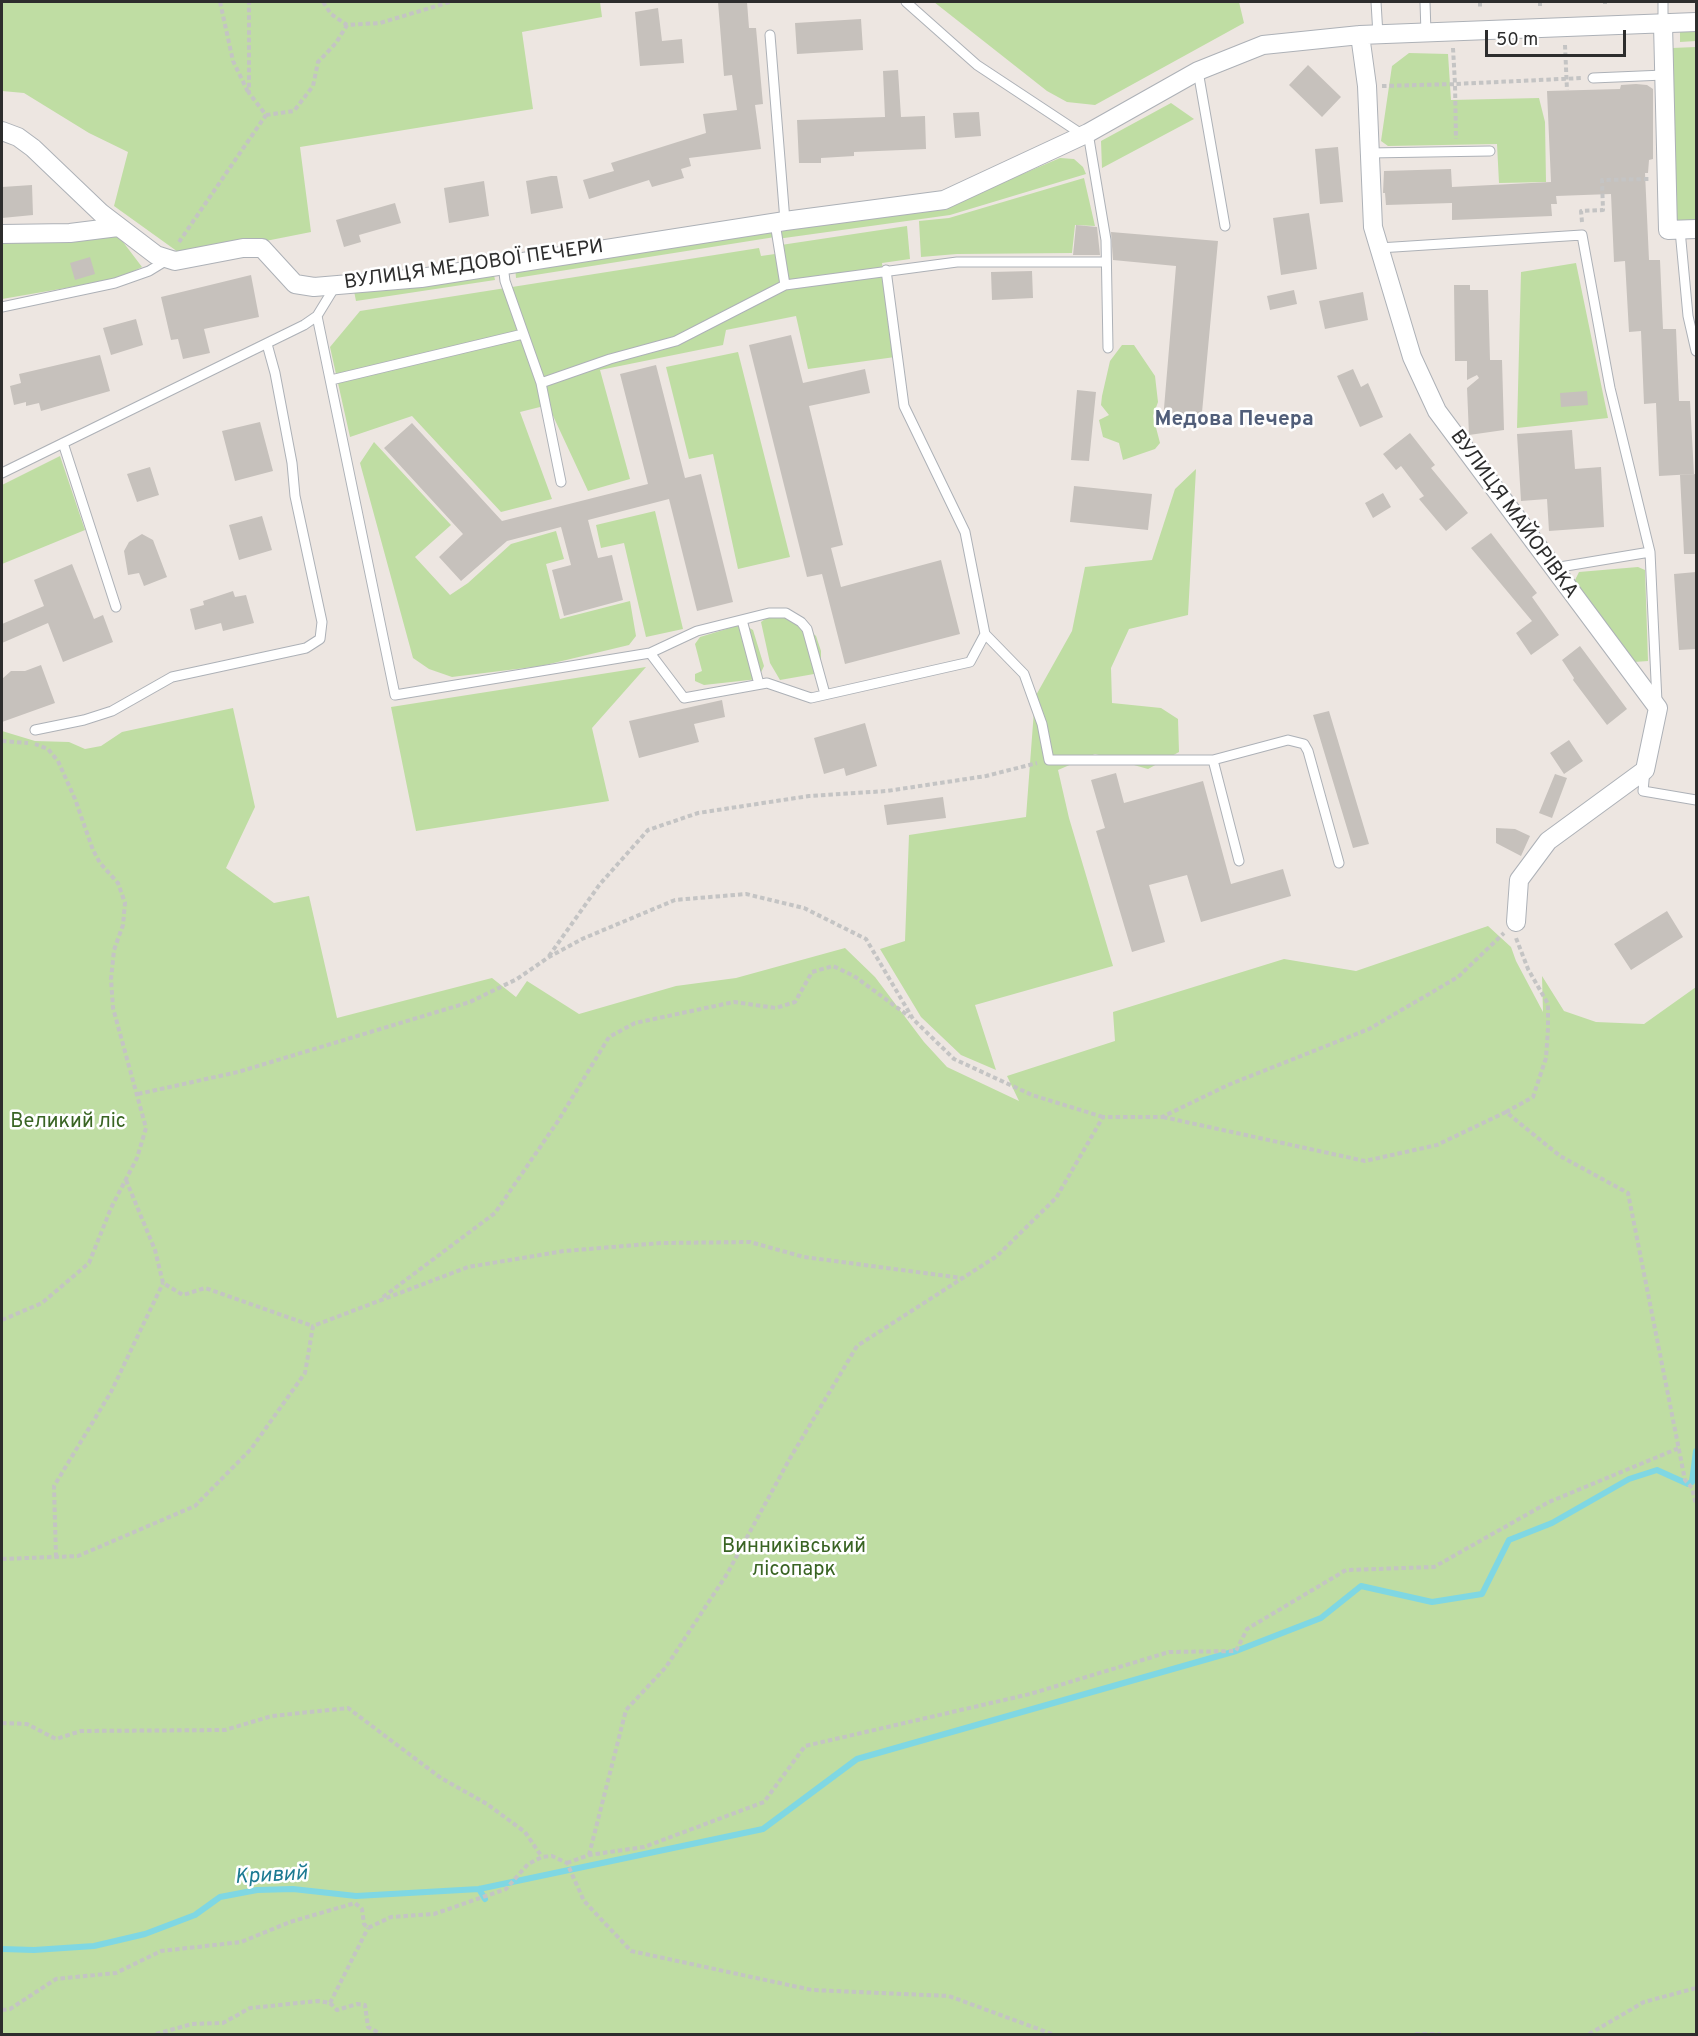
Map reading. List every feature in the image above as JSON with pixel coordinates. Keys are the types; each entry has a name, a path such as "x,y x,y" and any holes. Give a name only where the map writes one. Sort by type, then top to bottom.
{"street":[{"name":"ВУЛИЦЯ МЕДОВОЇ ПЕЧЕРИ","path":"171,260 243,248 262,248 296,284 304,287 336,285 421,278 780,222 944,200 1085,134 1198,71 1263,45 1369,35 1696,22"},
{"path":"1663,24 1667,178 1682,230"},
{"name":"ВУЛИЦЯ МАЙОРІВКА","path":"1369,35 1367,86 1373,227 1412,357 1437,411 1552,569 1658,708"},
{"path":"2,131 18,137 33,148 118,227 144,248 171,260"},
{"path":"2,234 70,233 118,227"},
{"path":"1516,922 1519,880 1548,841 1646,770 1658,708"}],"lane":[{"path":"906,2 977,65 1085,134 1106,240 1108,348"},
{"path":"1369,35 1376,2"},
{"path":"1425,2 1426,33"},
{"path":"1663,2 1663,24"},
{"path":"770,35 785,285"},
{"path":"1198,71 1225,226"},
{"path":"1593,78 1664,75"},
{"path":"1369,153 1490,151"},
{"path":"1682,230 1688,316 1696,351"},
{"path":"1379,248 1582,235 1610,388 1650,552 1658,708"},
{"path":"2,307 115,283 149,271 171,260"},
{"path":"541,383 610,359 676,341 785,285 957,262 1105,262"},
{"path":"503,265 505,281 541,383 561,482"},
{"path":"886,270 904,406 965,532 985,634 1024,674 1042,724 1049,760 1213,760 1288,740 1304,744 1339,863"},
{"path":"2,473 267,344 317,316 336,285"},
{"path":"317,316 395,695 650,653 697,630 778,612 801,622 810,637 825,694"},
{"path":"331,380 523,334"},
{"path":"35,730 84,720 112,711 172,677 306,648 320,639 322,622 295,496 292,463 277,384 267,344"},
{"path":"63,442 116,607"},
{"path":"1552,569 1650,552"},
{"path":"742,620 759,684"},
{"path":"650,653 684,698 766,683 811,698 970,662 985,634"},
{"path":"1213,760 1239,861"},
{"path":"1646,770 1643,791 1696,800"}],"path":[{"path":"220,2 233,61 249,93 266,116"},
{"path":"249,2 249,93"},
{"path":"323,2 331,14 346,25 380,22 450,2"},
{"path":"1480,2 1480,7"},
{"path":"171,260 180,238 266,116 294,111 313,86 318,62 336,43 346,25"},
{"path":"1565,44 1567,90"},
{"path":"1453,47 1456,152"},
{"path":"1367,86 1593,78"},
{"path":"1582,235 1581,211 1603,210 1602,180 1667,178"},
{"path":"2,741 25,742 48,748 58,761 75,799 96,856 122,893 125,903 123,925 114,950 111,980 113,1008 146,1128 137,1158 89,1263 42,1303 2,1320"},
{"path":"549,957 600,884 648,830 698,813 809,796 887,791 986,776 1049,760"},
{"path":"138,1094 238,1072 470,1002 517,979 549,957 582,939 675,900 746,894 804,908 866,939 913,1019"},
{"path":"377,1301 495,1213 558,1121 609,1037 635,1023 734,1002 776,1008 795,1002 812,972 833,966 854,976 913,1019 954,1059 1032,1095 1103,1118 1162,1117 1365,1161 1437,1145 1533,1097 1546,1058 1548,1004 1516,943 1516,922"},
{"path":"1162,1117 1228,1085 1369,1029 1458,977 1516,922"},
{"path":"1506,1112 1560,1156 1628,1193 1685,1480 1692,1488 1696,1505"},
{"path":"589,1855 626,1710 666,1667 727,1574 789,1460 857,1346 996,1256 1056,1198 1103,1118"},
{"path":"56,1557 54,1485 111,1392 163,1283 155,1250 126,1180"},
{"path":"163,1283 183,1295 205,1288 313,1326 468,1267 564,1251 661,1242 750,1242 804,1257 962,1278"},
{"path":"2,1558 78,1556 195,1506 250,1449 305,1373 313,1326"},
{"path":"567,1863 589,1855 644,1847 764,1802 805,1746 1030,1694 1169,1652 1236,1651 1247,1629 1346,1570 1434,1567 1549,1502 1679,1448"},
{"path":"2,1723 27,1724 56,1739 81,1731 225,1730 272,1716 348,1708 441,1778 487,1804 525,1832 542,1857"},
{"path":"330,2002 368,1928 391,1917 434,1914 506,1889 528,1864 542,1857 552,1856 567,1863 584,1901 631,1951 812,1990 949,1996 1052,2034"},
{"path":"2,2010 10,2008 56,1979 116,1973 161,1950 241,1942 290,1922 355,1903 362,1909 364,1924 368,1928"},
{"path":"1589,2034 1644,2002 1696,1988"},
{"path":"156,2034 192,2024 223,2023 250,2008 318,2001 330,2002 337,2010 357,2004 365,2005 368,2027 381,2034"},
{"path":"1415,2034 1441,2034"}],"green space":[{"path":"2,2 600,2 602,17 522,32 533,109 300,147 311,232 185,257 114,206 128,152 89,133 24,93 2,91"},
{"path":"934,2 1239,2 1244,23 1095,105 1067,102 1047,91"},
{"path":"1696,29 1696,41 1680,42 1680,30"},
{"path":"1696,47 1696,221 1677,221 1672,48"},
{"path":"1409,53 1448,54 1451,100 1539,98 1545,122 1546,182 1499,183 1497,144 1388,146 1381,141 1392,66"},
{"path":"1171,103 1194,119 1102,168 1101,141"},
{"path":"1060,158 1074,159 1083,167 1086,174 950,215 777,239 785,228 945,207"},
{"path":"1084,178 1095,226 1075,225 1072,253 957,254 921,257 919,221 949,218"},
{"path":"773,225 775,237 516,278 515,266"},
{"path":"907,226 910,259 882,263 895,357 808,369 796,316 726,330 723,345 600,370 630,479 588,491 548,405 520,412 552,499 501,512 412,416 350,437 330,347 360,311 759,248 761,256 782,253 781,245"},
{"path":"117,234 142,267 118,279 2,299 2,240"},
{"path":"1576,263 1608,418 1517,428 1521,272"},
{"path":"493,270 495,280 356,301 354,291"},
{"path":"1122,345 1134,345 1155,376 1158,402 1153,416 1160,443 1155,449 1123,460 1119,443 1103,437 1099,420 1109,415 1101,405 1102,396 1110,361"},
{"path":"738,352 790,557 738,569 713,454 689,459 666,367"},
{"path":"374,442 451,525 415,557 450,595 468,583 511,544 556,531 564,559 546,564 560,619 630,601 636,636 629,645 541,666 452,677 429,669 413,658 360,463"},
{"path":"60,456 85,530 2,564 2,485"},
{"path":"1196,469 1188,615 1129,629 1111,668 1112,703 1161,708 1178,719 1179,752 1148,769 1095,754 1058,770 1069,818 1113,966 975,1005 996,1070 961,1055 921,1017 880,949 905,941 909,835 1026,817 1035,697 1072,631 1085,567 1152,560 1175,489"},
{"path":"655,511 683,629 646,637 624,543 601,548 596,525"},
{"path":"1638,567 1645,570 1648,661 1634,662 1574,582 1579,572"},
{"path":"772,614 797,620 816,636 821,651 821,668 814,674 780,680 770,663 761,622"},
{"path":"743,624 753,630 764,666 758,679 704,685 695,681 695,674 702,671 695,644 700,637"},
{"path":"646,667 592,728 609,801 416,831 391,707"},
{"name":"Винниківський лісопарк","path":"233,708 255,807 226,868 274,903 309,896 337,1018 492,978 516,997 527,981 579,1014 676,986 736,978 845,948 875,977 924,1042 947,1067 1019,1101 1007,1076 1115,1041 1113,1012 1284,959 1356,971 1488,926 1511,947 1543,1012 1542,976 1564,1011 1596,1022 1644,1024 1696,987 1696,2034 2,2034 2,731 35,741 69,742 85,749 101,746 122,732"}],"building":[{"path":"718,2 747,2 749,28 756,28 763,104 755,105 761,149 689,158 691,166 681,169 684,178 652,187 649,180 589,199 583,180 614,171 611,163 706,133 703,114 737,110 732,75 724,76"},
{"path":"658,8 662,41 682,39 684,63 640,66 635,12"},
{"path":"861,19 863,50 797,54 795,23"},
{"path":"1308,65 1341,97 1322,117 1289,85"},
{"path":"898,70 901,117 925,116 926,149 854,152 854,156 821,158 821,163 799,163 797,120 885,117 883,71"},
{"path":"1621,85 1647,85 1653,89 1653,159 1649,160 1648,173 1645,173 1649,260 1660,260 1663,329 1676,329 1679,401 1690,401 1694,474 1659,476 1656,403 1644,404 1641,331 1629,332 1625,261 1614,262 1611,194 1556,196 1557,204 1551,204 1552,216 1452,220 1452,203 1386,205 1385,193 1383,193 1384,171 1451,169 1452,187 1551,182 1547,91 1620,89"},
{"path":"979,112 981,136 955,138 953,113"},
{"path":"1338,147 1343,202 1320,204 1315,149"},
{"path":"557,176 563,208 531,214 526,181"},
{"path":"484,181 489,216 449,223 444,188"},
{"path":"32,185 33,215 2,218 2,187"},
{"path":"395,203 401,223 359,235 361,242 344,247 336,220"},
{"path":"1309,213 1317,269 1281,275 1273,218"},
{"path":"1076,225 1097,227 1100,255 1073,255"},
{"path":"1111,232 1218,241 1201,423 1163,420 1176,266 1113,260"},
{"path":"90,257 95,274 75,280 70,263"},
{"path":"1032,271 1033,298 992,300 991,272"},
{"path":"251,275 259,317 204,329 210,353 183,359 178,339 171,340 161,297"},
{"path":"1454,285 1470,285 1470,290 1488,290 1490,360 1502,360 1504,430 1469,435 1467,388 1479,378 1477,375 1467,380 1467,361 1455,361"},
{"path":"1294,290 1297,304 1270,310 1267,296"},
{"path":"1363,292 1368,320 1325,329 1319,301"},
{"path":"136,319 143,345 111,355 103,328"},
{"path":"791,335 803,383 865,369 870,393 809,406 843,545 831,548 841,587 941,560 960,634 845,664 822,574 807,577 749,345"},
{"path":"100,355 110,391 41,411 39,403 26,406 26,402 14,405 10,386 21,383 19,374"},
{"path":"656,365 685,478 701,474 733,602 697,611 669,499 588,520 598,558 612,555 623,600 564,616 552,570 571,565 561,527 507,541 461,581 439,557 463,534 384,448 412,423 502,521 648,484 620,374"},
{"path":"1353,369 1361,387 1368,383 1383,417 1360,427 1337,376"},
{"path":"1077,390 1096,392 1089,461 1071,460"},
{"path":"1587,391 1588,405 1561,407 1560,393"},
{"path":"260,422 273,471 235,481 222,431"},
{"path":"1572,430 1575,469 1601,467 1604,527 1549,531 1547,499 1521,501 1517,434"},
{"path":"1410,433 1435,465 1431,468 1468,513 1446,531 1419,499 1424,496 1401,466 1396,470 1383,454"},
{"path":"150,467 159,495 137,502 127,474"},
{"path":"1696,474 1696,554 1684,554 1680,475"},
{"path":"1074,486 1152,494 1148,530 1070,522"},
{"path":"1383,493 1391,507 1373,518 1365,503"},
{"path":"262,516 272,550 239,560 229,525"},
{"path":"1491,533 1537,593 1532,597 1559,635 1531,655 1516,633 1532,621 1471,548"},
{"path":"142,534 153,540 167,577 144,586 139,573 128,575 124,551 129,542"},
{"path":"72,564 94,619 103,615 113,642 63,662 48,623 2,643 2,624 44,606 34,580"},
{"path":"1696,572 1696,649 1679,650 1674,574"},
{"path":"233,591 235,597 246,595 254,623 223,631 221,623 195,630 190,609 204,605 203,601"},
{"path":"1580,646 1627,709 1607,725 1573,680 1574,678 1562,660"},
{"path":"41,665 55,703 2,722 2,679 11,671 25,671"},
{"path":"722,700 725,717 694,724 699,742 639,758 629,721"},
{"path":"1329,711 1369,844 1353,848 1313,715"},
{"path":"865,723 877,766 846,776 844,768 824,774 814,738"},
{"path":"1569,740 1583,761 1564,774 1550,753"},
{"path":"1116,773 1124,803 1203,781 1231,884 1283,869 1291,896 1201,922 1187,875 1149,885 1165,942 1132,952 1096,831 1105,828 1091,780"},
{"path":"1555,774 1567,778 1552,818 1539,813"},
{"path":"943,797 946,818 887,825 884,805"},
{"path":"1496,828 1515,829 1530,836 1521,856 1496,843"},
{"path":"1667,911 1683,937 1631,970 1614,944"}],"waterway":[{"path":"1692,1482 1696,1451"},
{"name":"Кривий","path":"2,1949 34,1950 94,1946 145,1934 195,1915 220,1897 257,1890 293,1889 356,1896 479,1889 763,1829 857,1759 1236,1651 1321,1618 1361,1586 1432,1602 1482,1594 1509,1540 1552,1523 1629,1479 1657,1470 1688,1484 1696,1479"},
{"path":"479,1889 485,1899"}],"district":[{"name":"Медова Печера","path":"1234,421"}],"park label":[{"name":"Великий ліс","path":"68,1123"}]}
